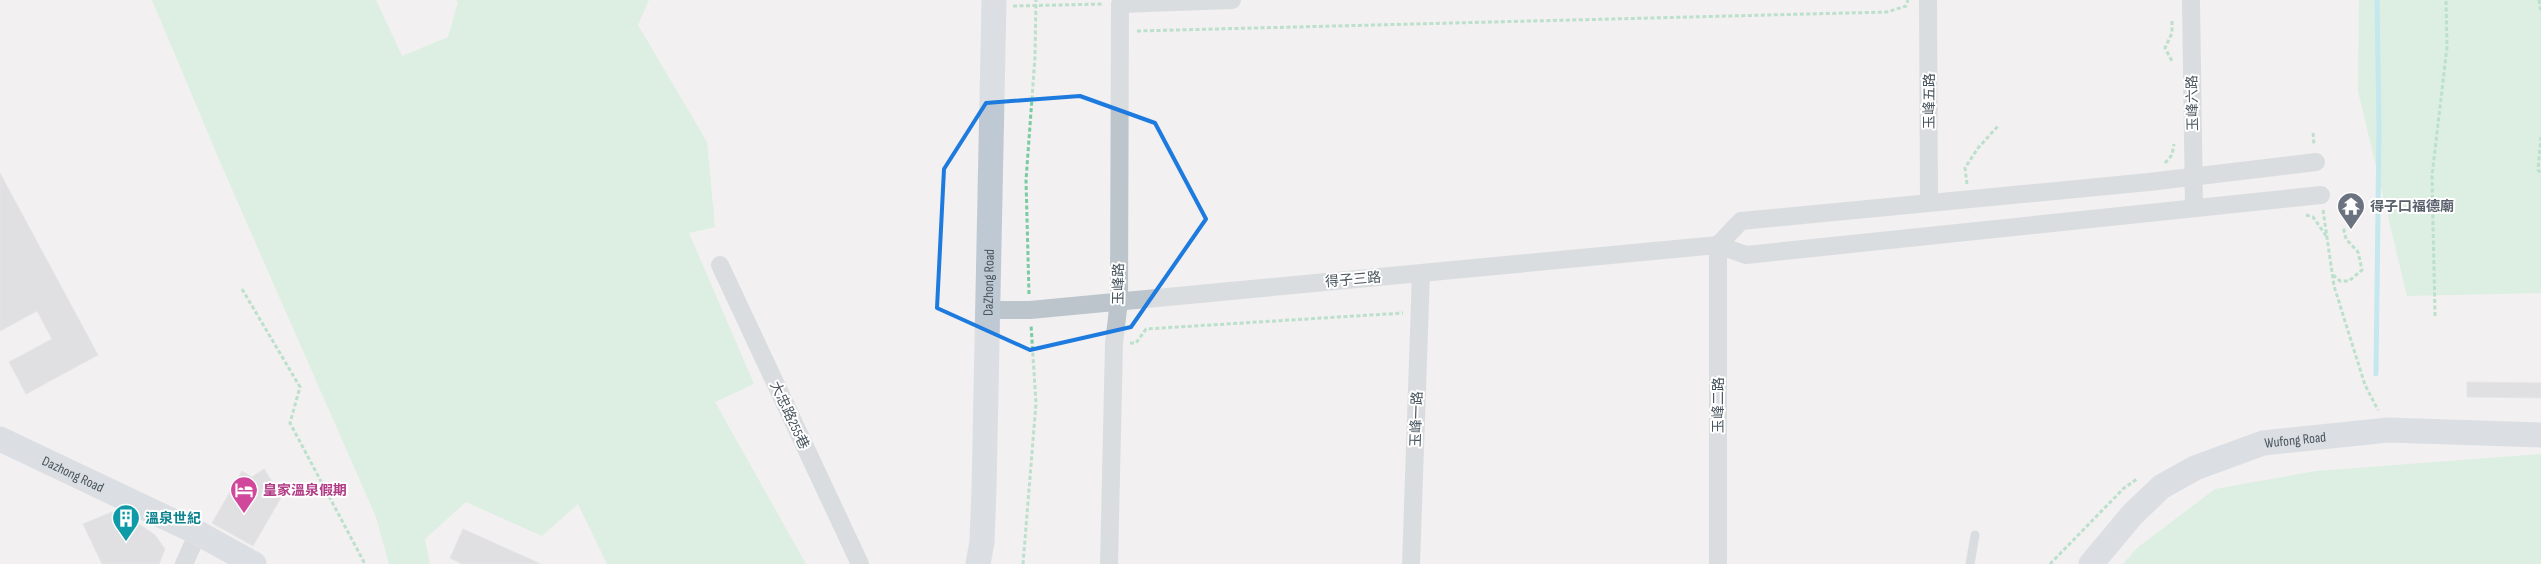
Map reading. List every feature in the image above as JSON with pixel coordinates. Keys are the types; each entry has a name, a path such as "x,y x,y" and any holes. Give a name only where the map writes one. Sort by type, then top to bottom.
{"street":[{"path":"1120,4 1232,0"},
{"name":"玉峰五路","path":"1928,0 1929,203"},
{"name":"玉峰六路","path":"2191,0 2194,207"},
{"name":"DaZhong Road","path":"978,564 982,524 994,4"},
{"name":"玉峰路","path":"1109,564 1114,343 1119,302 1120,4"},
{"path":"2316,162 1741,221 1718,245 1746,255 2321,195"},
{"name":"得子三路","path":"988,310 1030,310 1718,245"},
{"name":"玉峰二路","path":"1718,245 1718,564"},
{"name":"大忠路255巷","path":"720,265 860,564"},
{"name":"玉峰一路","path":"1411,564 1421,273"},
{"name":"Wufong Road","path":"2091,564 2132,515 2161,487 2195,468 2263,443 2388,430 2541,435"},
{"name":"Dazhong Road","path":"0,439 198,533 254,564"},
{"path":"184,564 198,533"}],"lane":[{"path":"1970,564 1975,535"}],"path":[{"path":"1023,564 1036,404 1030,310 1026,180 1035,57 1036,0"},
{"path":"1119,22 1128,31 1887,12 1906,6 1908,0"},
{"path":"2435,316 2432,176 2447,47 2446,0"},
{"path":"2539,0 2541,13"},
{"path":"994,4 1120,4"},
{"path":"2172,17 2172,33 2165,48 2173,61 2173,70"},
{"path":"1967,191 1965,168 1978,148 1998,126"},
{"path":"2313,133 2316,162"},
{"path":"2541,137 2538,170 2541,173"},
{"path":"2161,168 2172,155 2175,143"},
{"path":"2321,195 2334,286 2365,385 2388,430"},
{"path":"2297,212 2313,217 2327,237"},
{"path":"2332,274 2340,281 2349,281 2362,270 2358,252 2346,239 2343,226"},
{"path":"242,289 300,387 290,423 365,564"}],"highlighted area":[{"path":"1080,96 1155,123 1206,219 1131,327 1030,350 937,308 944,169 986,103"}],"green space":[{"path":"152,0 376,0 402,56 448,37 458,2 456,0 649,0 638,25 707,142 715,227 689,233 754,384 715,402 806,564 607,564 578,504 542,536 466,502 425,539 430,564 389,564 376,517 224,171"},
{"path":"2359,0 2541,0 2541,293 2407,296 2358,91"},
{"path":"2541,454 2541,564 2123,564 2137,548 2215,489 2316,471"}],"building":[{"path":"0,173 98,355 26,394 9,362 52,339 37,311 0,331"},
{"path":"2467,382 2541,383 2541,398 2467,397"},
{"name":"皇家溫泉假期","path":"264,469 282,496 253,546 212,523 242,471 252,477"},
{"name":"溫泉世紀","path":"112,512 136,522 155,535 165,549 159,564 102,564 83,524"},
{"path":"463,529 541,564 462,564 450,558"}],"waterway":[{"path":"2376,374 2379,129 2377,0"}],"place":[{"name":"得子口福德廟","path":"2351,230"},
{"name":"皇家溫泉假期","path":"244,514"},
{"name":"溫泉世紀","path":"126,542"}]}
